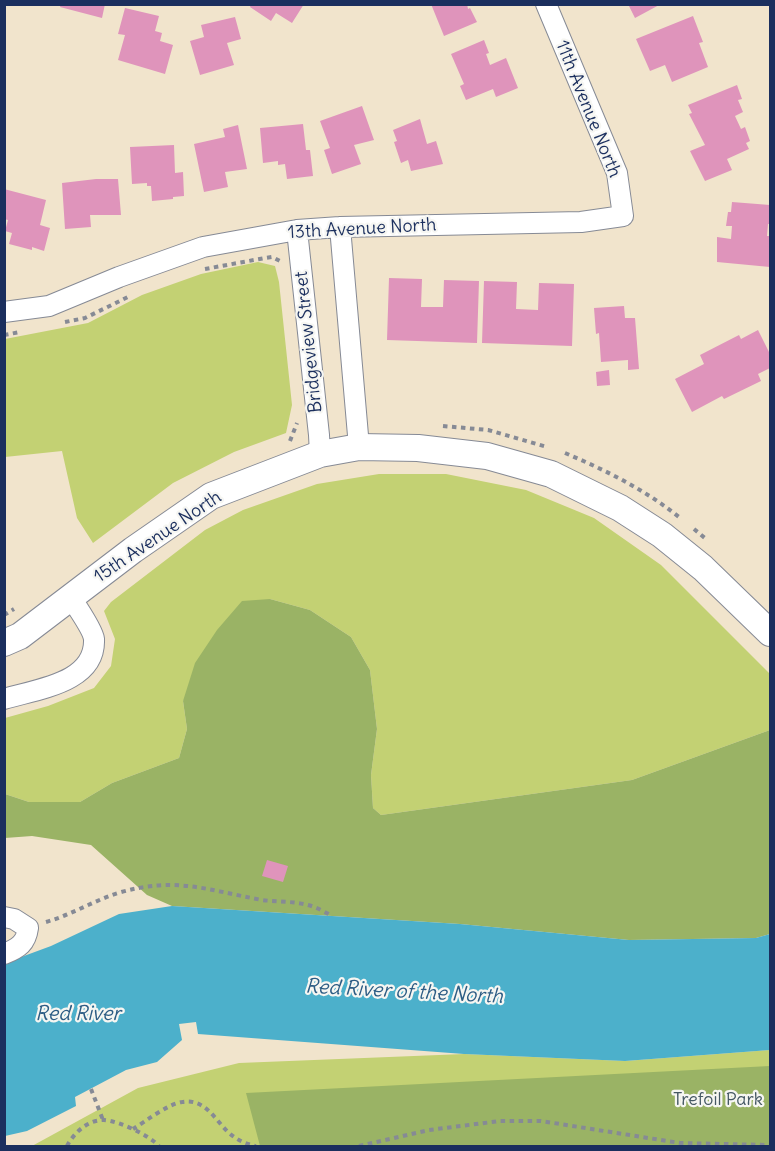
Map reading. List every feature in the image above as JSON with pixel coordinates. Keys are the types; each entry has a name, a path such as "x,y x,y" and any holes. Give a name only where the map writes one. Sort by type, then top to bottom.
{"main road":[{"name":"15th Avenue North","path":"4,643 20,636 134,550 211,496 320,453 359,447 418,448 487,456 552,474 620,508 662,536 703,568 771,633"}],"street":[{"name":"11th Avenue North","path":"546,4 617,173 623,216"},
{"name":"13th Avenue North","path":"4,312 49,306 119,277 203,247 297,230 340,226 581,222 623,216"},
{"path":"340,226 359,447"},
{"name":"Bridgeview Street","path":"297,230 320,453"},
{"path":"4,699 74,677 89,664 94,638 71,598"},
{"path":"4,917 14,919 28,928 27,938 16,949 4,954"}],"path":[{"path":"202,270 272,257 284,263 286,269"},
{"path":"63,322 85,318 131,295"},
{"path":"4,335 28,330"},
{"path":"290,442 299,414"},
{"path":"28,928 67,916 91,902 119,893 146,886 172,884 212,888 264,900 309,905 332,916"},
{"path":"91,1089 104,1120"},
{"path":"133,1129 181,1101 194,1101 211,1111 228,1132 245,1144 256,1146"},
{"path":"67,1146 73,1135 87,1124 104,1120 133,1129 159,1146"},
{"path":"359,1146 429,1130 500,1120 541,1121 680,1143 771,1145"}],"green space":[{"path":"258,262 275,266 279,282 292,405 286,433 234,452 173,483 93,543 77,518 62,451 5,457 5,339 88,323 142,295 201,274"},
{"path":"379,474 446,474 526,490 594,518 661,565 770,674 770,730 632,780 381,815 373,808 371,775 377,729 370,670 351,637 310,610 270,599 183,701 187,729 179,758 112,783 80,802 29,802 5,794 5,718 48,706 94,688 111,666 115,639 104,611 111,602 205,530 243,510 317,484"},
{"path":"270,599 310,610 351,637 370,670 377,729 371,775 373,808 381,815 632,780 770,730 770,934 756,938 629,940 460,924 172,906 147,895 91,845 32,836 5,838 5,794 29,802 80,802 112,783 179,758 187,729 183,701 195,663 217,630 242,601"},
{"name":"Trefoil Park","path":"770,1050 770,1146 32,1146 138,1088 239,1063 464,1054 625,1061"},
{"name":"Trefoil Park","path":"770,1066 770,1146 260,1146 246,1093"}],"water":[{"name":"Red River","path":"172,906 460,924 629,940 756,938 770,934 770,1050 625,1061 464,1054 198,1034 196,1022 179,1024 182,1040 157,1062 126,1070 75,1097 76,1106 27,1131 5,1136 5,963 51,946 119,914"}],"building":[{"path":"61,4 105,4 102,18 60,7"},
{"path":"251,4 304,4 292,23 276,13 271,21 250,7"},
{"path":"431,4 467,4 477,22 444,36"},
{"path":"628,4 661,4 635,18"},
{"path":"125,8 159,16 155,31 162,33 160,41 173,45 165,74 118,60 125,35 118,34"},
{"path":"693,16 703,42 699,43 708,67 672,82 665,65 650,71 636,39"},
{"path":"235,17 241,39 227,43 234,65 200,75 190,41 204,37 201,25"},
{"path":"484,40 489,53 486,54 490,65 506,58 518,88 496,97 493,89 466,100 460,86 464,84 451,54"},
{"path":"737,85 742,99 738,100 743,112 735,116 741,129 745,127 750,141 746,143 749,149 727,159 732,170 705,181 690,151 705,145 689,114 692,113 688,105"},
{"path":"362,106 374,140 354,145 361,164 332,174 324,150 330,148 320,121"},
{"path":"420,119 427,144 436,141 443,164 411,171 408,160 401,163 394,142 397,141 393,130"},
{"path":"303,124 306,150 310,150 313,176 287,179 285,164 278,165 278,161 263,163 260,128"},
{"path":"238,125 247,169 225,172 228,187 204,192 194,144 225,137 223,129"},
{"path":"174,145 175,173 183,172 184,196 152,201 151,186 147,186 147,183 132,184 130,147"},
{"path":"118,179 121,215 90,215 91,227 65,229 62,183"},
{"path":"4,189 46,200 40,225 50,228 44,251 9,244 12,233 5,231 8,220 4,219"},
{"path":"732,202 770,205 770,224 768,224 767,236 770,236 770,267 717,262 717,237 731,239 732,226 726,226"},
{"path":"389,278 422,279 421,307 443,307 444,280 479,281 477,343 387,340"},
{"path":"484,281 517,282 516,309 538,310 539,283 574,284 572,346 482,343"},
{"path":"624,306 625,318 635,318 639,369 628,370 628,360 601,362 594,308"},
{"path":"758,330 770,354 770,368 758,374 761,381 724,399 722,396 692,412 675,379 704,364 700,355 739,335 741,339"},
{"path":"609,370 610,385 597,386 596,372"},
{"path":"267,860 288,866 283,882 262,876"}],"water label":[{"name":"Red River of the North","path":"404,992"}]}
